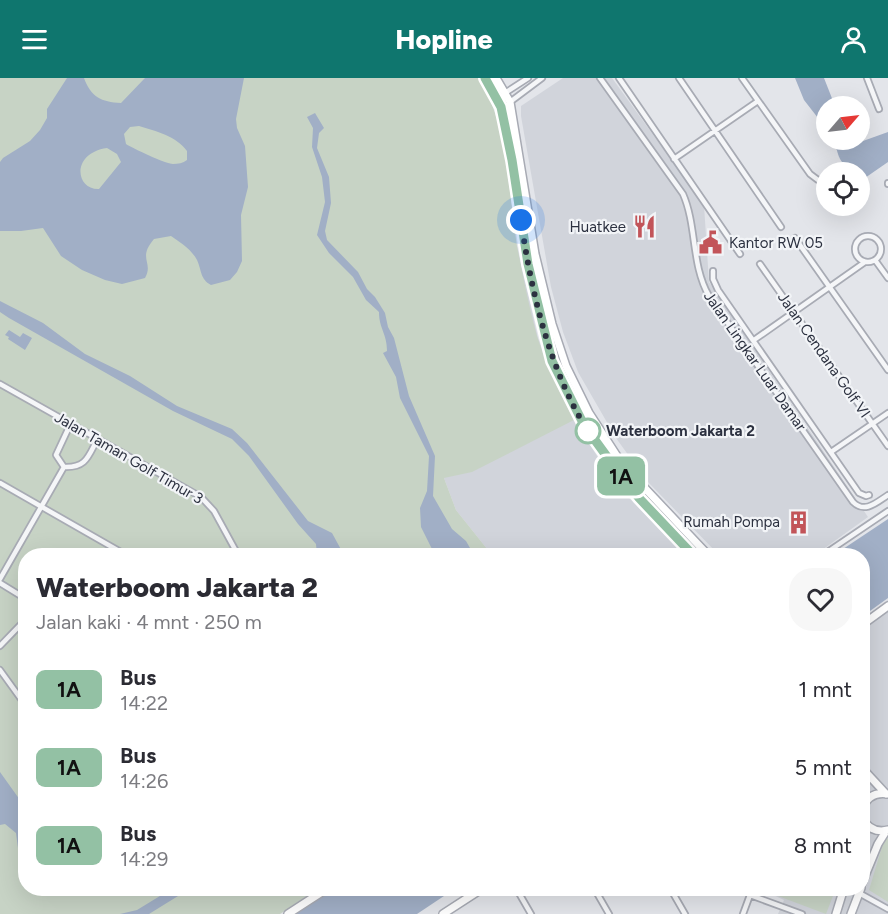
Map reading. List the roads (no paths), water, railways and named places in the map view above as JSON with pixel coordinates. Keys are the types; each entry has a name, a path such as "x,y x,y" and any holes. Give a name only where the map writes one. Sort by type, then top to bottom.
{"main road":[{"path":"485,78 501,107 512,160 528,264 552,361 584,425 634,491 687,548"},
{"path":"496,78 510,102 535,254 552,324 566,366 589,414 606,440 641,485 701,548"},
{"path":"634,491 641,485"},
{"path":"870,619 888,606"},
{"path":"870,776 887,794"},
{"path":"870,798 873,795 887,794"},
{"path":"870,827 874,830 887,831"},
{"path":"870,864 878,844 887,831"},
{"path":"288,914 316,896"},
{"path":"443,914 453,911 473,896"},
{"path":"836,914 842,896"},
{"path":"851,914 858,896"}],"street":[{"path":"501,107 506,93 528,78"},
{"path":"510,102 542,78"},
{"name":"Jalan Lingkar Luar Damar","path":"600,78 682,194 689,215 699,271 709,297 853,502 864,508 888,495"},
{"path":"619,78 740,254"},
{"path":"679,78 781,227"},
{"path":"742,78 810,174 816,178"},
{"path":"867,78 879,110"},
{"path":"674,159 758,101"},
{"path":"865,262 858,257 855,249 860,238 873,236 879,242 881,250"},
{"path":"795,238 888,370"},
{"path":"754,340 865,262 875,260 881,250 888,245"},
{"path":"875,260 888,278"},
{"name":"Jalan Cendana Golf VI","path":"760,264 888,446"},
{"path":"713,272 713,279 718,290 859,493 869,495"},
{"name":"Jalan Taman Golf Timur 3","path":"0,384 201,497 214,511 234,548"},
{"path":"831,452 888,412"},
{"path":"64,467 56,455 70,425"},
{"path":"64,467 76,468 84,463 97,440"},
{"path":"18,548 64,467"},
{"path":"0,483 114,548"},
{"path":"833,548 888,511"},
{"path":"18,549 0,581 18,593"},
{"path":"0,646 18,627"},
{"path":"0,670 18,695"},
{"path":"521,896 531,914"},
{"path":"599,896 609,914"},
{"path":"675,896 685,914"},
{"path":"743,914 750,896"},
{"path":"753,896 802,914"},
{"path":"869,896 888,909"}],"water":[{"path":"67,78 84,78 90,90 102,100 121,103 145,78 244,78 236,119 237,128 245,146 248,187 241,215 242,261 230,280 211,285 207,283 195,256 186,246 171,236 154,239 149,246 145,278 122,284 105,280 82,270 61,256 43,228 0,231 0,162 30,141 40,130 47,118 47,109","holes":["139,126 177,141 187,151 187,160 179,164 169,163 126,144 124,134 130,127","107,148 117,154 121,162 99,189 91,188 81,178 82,163 95,151"]},
{"path":"795,78 824,78 831,96 816,96 816,115 804,100"},
{"path":"315,113 324,128 319,133 317,148 329,177 331,203 325,231 327,240 358,272 367,289 385,313 409,396 435,456 433,496 452,529 466,541 470,548 432,548 421,527 420,508 427,491 429,456 400,398 396,377 383,353 387,351 387,345 379,312 366,300 353,277 329,253 317,235 325,202 322,177 312,147 313,128 307,117"},
{"path":"888,132 888,162 870,174 870,162 842,162 837,150 870,150 870,138"},
{"path":"0,301 43,323 85,354 130,376 177,406 232,429 247,443 308,521 332,533 340,548 316,548 316,544 298,524 249,456 232,439 173,411 0,312"},
{"path":"9,330 20,337 23,333 32,338 25,350 8,339 9,337 5,335"},
{"path":"888,519 888,598 870,611 870,548 844,548"},
{"path":"0,772 18,797 18,848 16,833 5,824 0,825"},
{"path":"160,896 178,896 149,914 120,914 137,910"},
{"path":"324,896 444,896 417,914 296,914"}],"place":[{"name":"Huatkee","path":"644,227"},
{"name":"Kantor RW 05","path":"711,243"},
{"name":"Waterboom Jakarta 2","path":"588,431"},
{"name":"Rumah Pompa","path":"798,522"}]}
